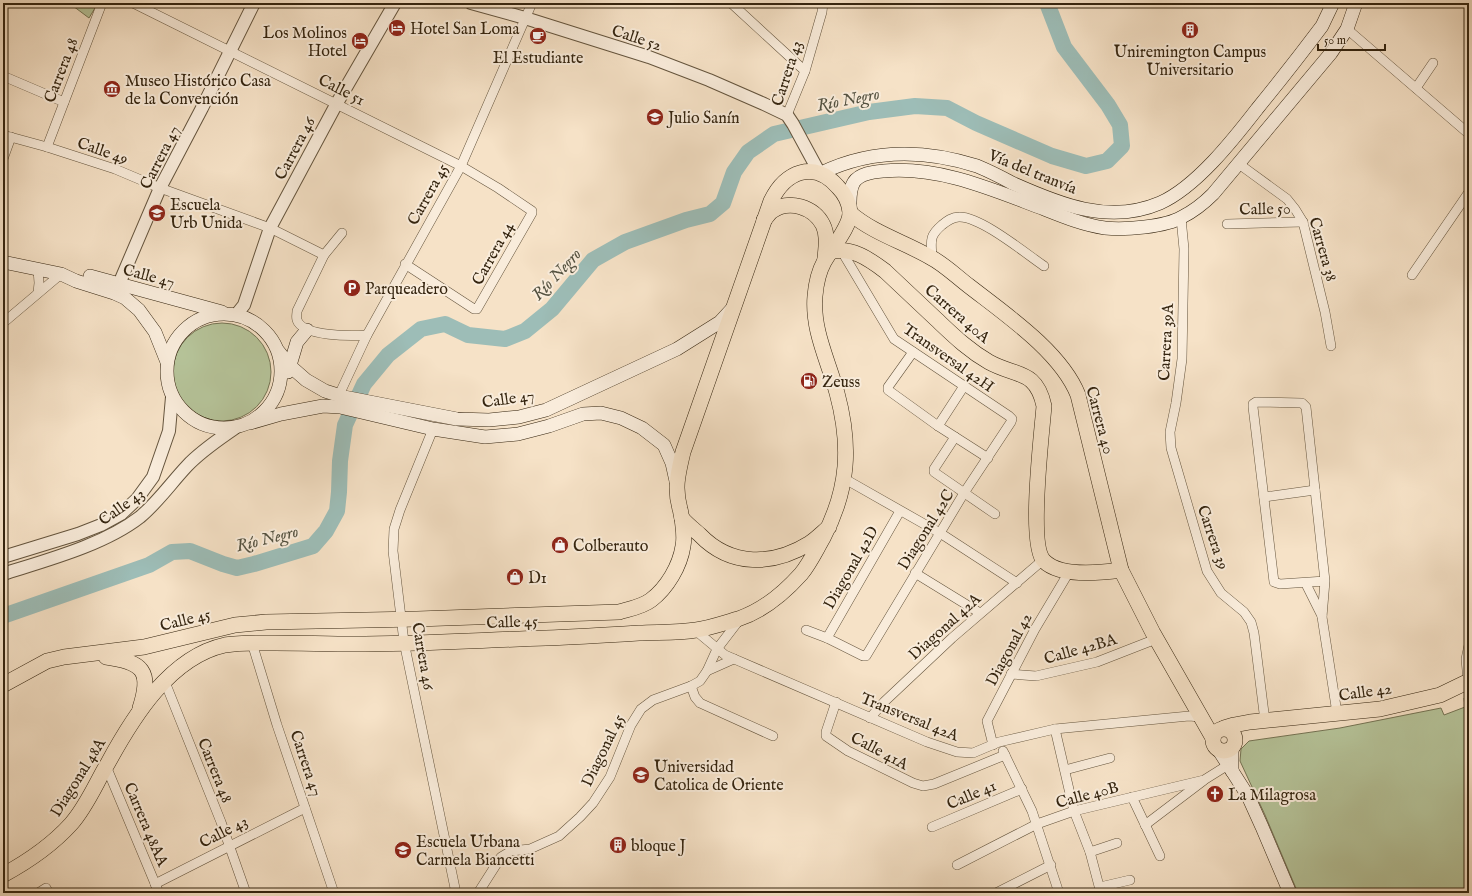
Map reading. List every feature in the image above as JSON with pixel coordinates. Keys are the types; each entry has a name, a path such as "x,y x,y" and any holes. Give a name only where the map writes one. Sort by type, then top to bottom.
{"main road":[{"name":"Vía del tranvía","path":"820,173 833,167 873,156 923,154 948,158 978,167 1043,197 1091,211 1112,212 1146,208 1160,203 1182,188 1202,172 1225,149 1322,26 1333,3"},
{"name":"Vía del tranvía","path":"850,213 850,192 853,183 857,179 863,175 895,170 942,175 979,185 1070,219 1094,226 1118,229 1159,224 1181,218 1204,203 1214,194 1332,53 1347,29 1356,3"},
{"path":"804,171 820,173 835,184 846,196 850,213 848,222 832,254"},
{"name":"Calle 45","path":"88,655 144,647 235,625 266,622 619,612 634,608 650,601 662,590 674,571 683,545 682,518 676,483 683,452 764,220 775,192 789,179 804,171"},
{"path":"764,220 772,211 781,206 792,205 802,207 810,211 818,217 823,225 827,243 832,254"},
{"name":"Carrera 40","path":"850,213 864,225 932,257 1037,340 1056,361 1074,385 1078,395 1121,570 1156,638 1202,720"},
{"name":"Carrera 40A","path":"832,254 854,252 871,260 885,271 968,350 990,363 1025,376 1032,380 1037,386 1042,395 1044,406 1038,474 1036,520 1038,548 1043,560"},
{"name":"Calle 45","path":"165,682 185,664 206,652 225,645 252,642 357,644 578,637 695,630 740,618 765,606 799,576 810,562 829,528 845,479 846,451 843,416 815,322 814,301 817,278 832,254"},
{"name":"Calle 47","path":"3,262 61,274 76,281 125,298 139,310 154,332 167,362"},
{"name":"Calle 47","path":"61,274 78,273 231,314"},
{"path":"119,284 125,298"},
{"name":"Calle 47","path":"250,423 305,408 323,406 341,400 395,407 457,419 489,420 519,416 546,410 677,349 720,322 733,308"},
{"path":"274,401 280,385 282,369 279,352 272,339 262,328 250,320 231,314 210,315 194,322 181,332 172,346 167,362 167,380 172,397 183,412 198,423 216,428 235,428 250,423 264,414 274,401 281,390 297,342 307,330"},
{"name":"Calle 47","path":"279,352 290,366 306,380 341,400 390,419 434,429 485,437 518,434 549,426 583,414 601,413 621,418 642,428 664,445 672,463 676,483"},
{"path":"682,518 705,541 720,550 738,558 755,560 772,559 795,551 811,543 829,528"},
{"path":"1043,560 1054,567 1068,572 1100,572 1121,570"},
{"path":"3,685 46,661 64,657 88,655 122,660 134,663 142,671 146,688 139,711"},
{"name":"Calle 42","path":"1264,721 1380,709 1440,695 1468,681"},
{"name":"Diagonal 48A","path":"3,876 27,862 59,836 72,823 89,797 139,711 165,682"},
{"path":"1202,720 1224,739 1230,768 1248,796 1290,893"},
{"path":"1224,739 1264,721"}],"street":[{"name":"Carrera 48","path":"47,146 102,3"},
{"name":"Calle 51","path":"133,3 337,103 460,166 498,188 532,211"},
{"name":"Carrera 47","path":"119,284 160,188 202,108 254,3"},
{"name":"Carrera 46","path":"231,314 244,306 270,228 337,103 395,3"},
{"name":"Calle 52","path":"471,3 525,18 648,57 709,80 787,115"},
{"name":"Carrera 45","path":"341,400 367,336 405,264 460,166 532,3"},
{"path":"731,3 804,71"},
{"name":"Carrera 43","path":"820,173 787,115 804,71 822,12 823,3"},
{"path":"1347,29 1469,134"},
{"path":"1416,88 1434,63"},
{"path":"3,76 64,102"},
{"path":"3,159 7,136"},
{"name":"Calle 49","path":"7,136 47,146 270,228 324,255"},
{"path":"804,171 807,150"},
{"name":"Carrera 38","path":"1239,164 1287,199 1303,222 1323,304 1331,346"},
{"path":"1412,275 1469,192"},
{"name":"Carrera 44","path":"405,264 474,309 477,309 532,211"},
{"path":"932,257 931,241 934,232 949,220 958,217 970,218 983,224 1044,266"},
{"name":"Carrera 39A","path":"1176,467 1171,448 1170,432 1182,359 1184,249 1181,218"},
{"name":"Calle 50","path":"1227,224 1303,222"},
{"path":"342,233 324,255 297,310 296,318 307,330 352,336 367,336"},
{"name":"Transversal 42H","path":"832,254 894,339 1012,419"},
{"path":"38,269 38,293"},
{"path":"3,323 61,274"},
{"path":"913,352 888,387 888,390 938,426 988,458"},
{"path":"938,426 964,386"},
{"name":"Calle 43","path":"3,557 78,534 101,525 121,514 137,499 153,478 169,431 172,397"},
{"path":"1325,581 1306,584 1277,584 1274,582 1253,404 1256,402 1302,403 1305,405 1325,581 1322,617 1336,714"},
{"name":"Diagonal 42C","path":"827,638 863,656 866,656 915,572 1012,419"},
{"name":"Calle 43","path":"3,574 90,544 116,532 138,518 155,504 187,466 206,448 235,428"},
{"name":"Carrera 46","path":"434,429 406,494 394,530 393,551 404,642 456,893"},
{"path":"955,437 934,469 934,472 995,514"},
{"name":"Carrera 39","path":"1176,467 1207,571 1221,593 1244,612 1251,622 1254,633 1264,721"},
{"path":"845,479 940,533 1017,583"},
{"path":"1264,497 1315,490"},
{"name":"Diagonal 42D","path":"827,638 900,511"},
{"name":"Diagonal 42A","path":"870,718 918,670 980,613 1043,560"},
{"path":"915,572 980,613"},
{"name":"Diagonal 42","path":"1059,893 1037,824 1005,755 996,744 987,721 1011,674 1068,572"},
{"path":"1306,584 1322,617"},
{"name":"Diagonal 45","path":"478,893 501,857 511,851 530,849 559,836 577,820 593,803 610,777 631,725 641,709 652,700 691,686 700,681 707,671 717,649 740,618"},
{"name":"Transversal 42A","path":"695,630 725,655 927,742 957,752 973,753 996,744 1055,729 1189,716 1202,720"},
{"path":"806,630 827,638"},
{"name":"Calle 42BA","path":"1011,674 1036,676 1097,662 1156,638"},
{"name":"Carrera 47","path":"252,642 277,725 334,893"},
{"path":"1468,681 1466,659 1469,645"},
{"name":"Diagonal 45","path":"707,671 734,659"},
{"name":"Carrera 48","path":"165,682 246,893"},
{"path":"691,686 695,697 700,703 773,736"},
{"name":"Calle 41A","path":"836,702 826,736 848,751 902,780 923,786 934,784 1005,755"},
{"path":"1055,729 1074,811 1090,852 1099,886 1130,880"},
{"path":"1065,770 1110,758"},
{"name":"Carrera 48AA","path":"106,766 159,893"},
{"name":"Calle 40B","path":"957,865 1037,824 1074,811 1204,780 1230,768"},
{"path":"1145,825 1204,780"},
{"name":"Calle 41","path":"932,827 1022,789"},
{"path":"1132,797 1160,856"},
{"name":"Calle 43","path":"155,884 305,808"},
{"path":"1090,852 1117,843"},
{"path":"996,893 1050,865"}],"green space":[{"path":"69,3 98,3 89,18"},
{"path":"222,323 241,327 257,337 267,353 271,372 267,391 257,407 241,417 222,421 203,417 187,407 177,391 173,372 177,353 187,337 203,327"},
{"path":"1469,695 1469,893 1298,893 1240,761 1241,749 1249,741 1340,728 1441,708 1444,715 1465,707 1464,698"}],"waterway":[{"name":"Río Negro","path":"3,616 149,565 172,552 190,551 237,568 313,546 326,531 337,511 340,461 345,425 364,384 388,355 421,329 445,324 468,335 505,339 525,331 552,309 593,260 625,242 686,220 710,214 723,203 734,172 748,152 774,134 869,112 915,106 947,108 976,123 1052,156 1086,166 1107,161 1122,146 1120,125 1108,105 1064,47 1047,3"}],"place":[{"name":"Hotel San Loma","path":"397,28"},
{"name":"Uniremington Campus Universitario","path":"1190,30"},
{"name":"El Estudiante","path":"538,36"},
{"name":"Los Molinos Hotel","path":"360,41"},
{"name":"Museo Histórico Casa de la Convención","path":"112,89"},
{"name":"Julio Sanín","path":"655,117"},
{"name":"Escuela Urb Unida","path":"157,213"},
{"name":"Parqueadero","path":"352,288"},
{"name":"Zeuss","path":"809,381"},
{"name":"Colberauto","path":"560,545"},
{"name":"D1","path":"515,577"},
{"name":"Universidad Catolica de Oriente","path":"641,775"},
{"name":"La Milagrosa","path":"1215,794"},
{"name":"bloque J","path":"618,845"},
{"name":"Escuela Urbana Carmela Biancetti","path":"403,850"}]}
